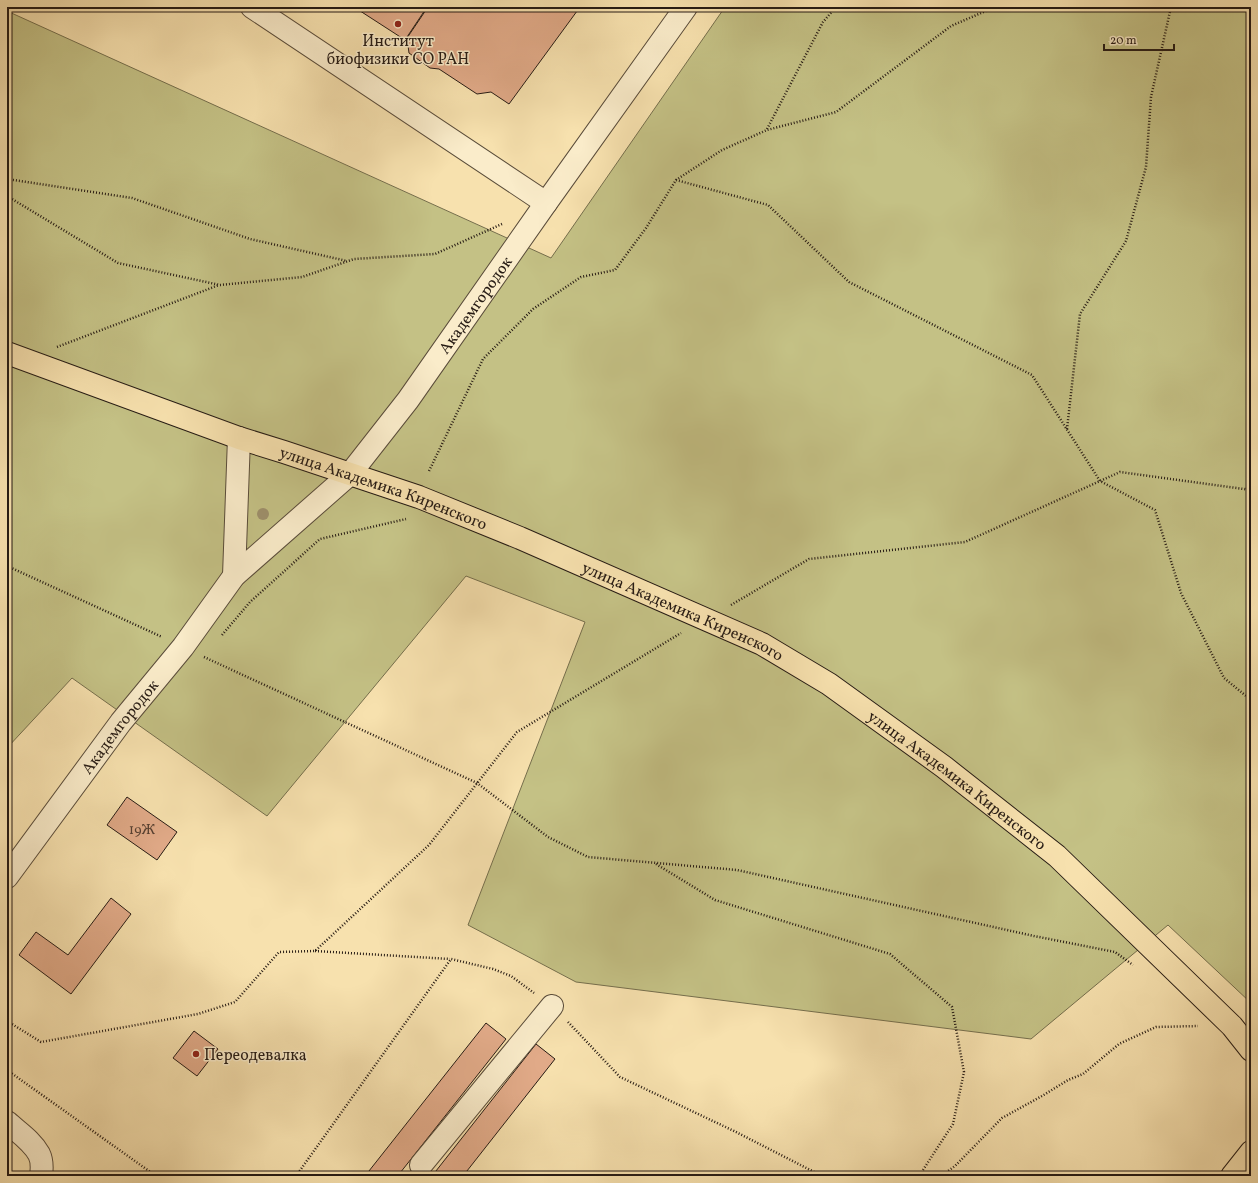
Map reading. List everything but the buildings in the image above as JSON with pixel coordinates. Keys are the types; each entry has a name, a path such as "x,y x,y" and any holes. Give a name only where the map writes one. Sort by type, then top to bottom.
{"main road":[{"name":"улица Академика Киренского","path":"15,356 239,438 419,497 520,538 762,644 829,684 944,767 1057,856 1232,1026 1251,1050"},
{"path":"1232,1176 1251,1152"}],"street":[{"path":"252,7 546,203"},
{"name":"Академгородок","path":"7,877 121,722 184,648 234,576 350,474 408,400 686,7"},
{"path":"234,576 239,438"},
{"path":"421,1165 552,1006"},
{"path":"7,1122 30,1142 40,1155 42,1170 41,1176"}],"path":[{"path":"767,130 823,22 836,7"},
{"path":"429,471 483,359 533,309 581,277 615,270 646,228 676,180 722,150 767,130 836,112 951,26 995,7"},
{"path":"1067,430 1080,314 1126,241 1146,167 1151,97 1171,7"},
{"path":"7,179 132,198 250,239 347,261"},
{"path":"676,180 768,204 849,282 1032,375 1100,481 1156,510 1181,593 1224,678 1251,700"},
{"path":"7,196 118,263 220,285"},
{"path":"15,356 220,285 302,278 354,259 435,254 506,222"},
{"path":"315,951 429,844 517,732 809,559 965,542 1120,472 1251,490"},
{"path":"1245,489 1251,487"},
{"path":"218,640 250,602 320,539 406,519"},
{"path":"7,566 477,783 548,837 588,858 737,870 1034,936 1116,952 1135,966"},
{"path":"200,662 204,657"},
{"path":"654,863 715,900 890,954 952,1007 964,1072 953,1124 919,1176"},
{"path":"7,1021 41,1042 198,1014 235,1002 279,952 315,951 450,959 493,969 511,976 552,1006 620,1077 734,1131 822,1176"},
{"path":"296,1176 450,959"},
{"path":"941,1176 954,1166 1002,1118 1068,1080 1083,1074 1119,1044 1156,1027 1196,1026 1206,1024 1232,1026"},
{"path":"7,1070 156,1176"}],"shaded area":[{"path":"725,7 1251,7 1251,1003 1168,925 1031,1039 576,982 468,925 585,622 466,576 267,816 72,678 7,748 7,11 551,258"}],"place":[{"name":"Институт биофизики СО РАН","path":"398,24"},
{"name":"Переодевалка","path":"196,1054"}]}
